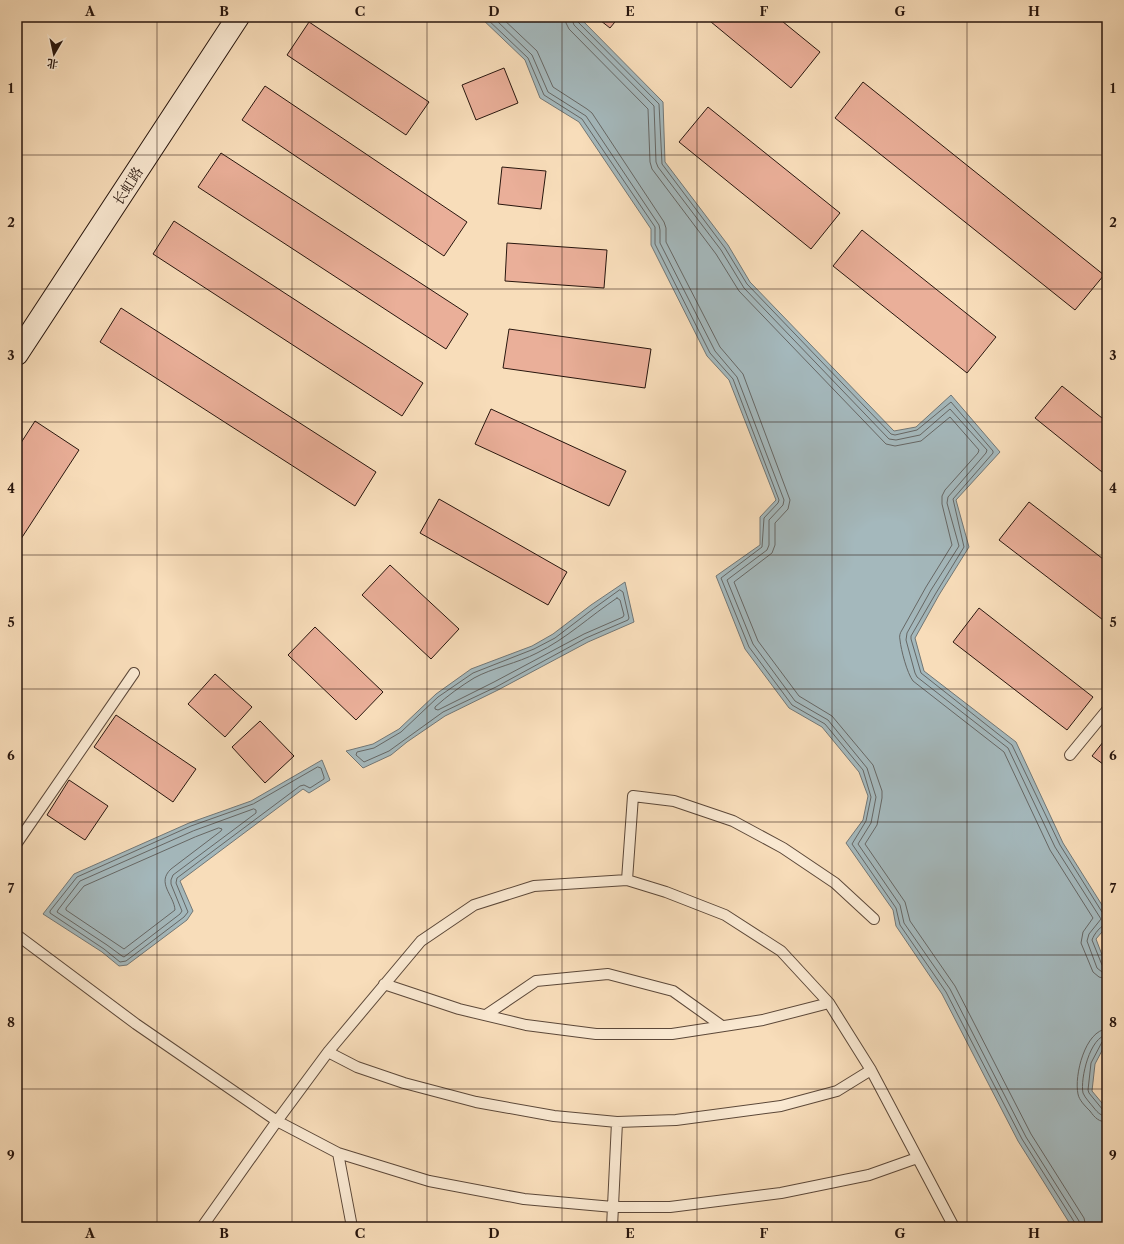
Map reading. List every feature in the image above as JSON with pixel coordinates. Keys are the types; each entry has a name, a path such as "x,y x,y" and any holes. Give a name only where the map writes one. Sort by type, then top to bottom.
{"street":[{"name":"长虹路","path":"17,354 238,17"}],"lane":[{"path":"17,843 134,673"},
{"path":"1070,755 1107,710"},
{"path":"627,880 633,796 674,801 733,821 783,848 835,884 874,919"},
{"path":"202,1227 328,1052 421,941 474,905 534,886 627,880 666,892 725,915 781,952 829,1003 871,1070 954,1227"},
{"path":"17,935 136,1024 277,1121 338,1153 429,1181 524,1199 613,1207 670,1207 781,1194 869,1175 917,1158"},
{"path":"486,1015 536,981 608,974 673,991 722,1026"},
{"path":"384,984 459,1009 526,1025 596,1034 672,1034 763,1020 829,1003"},
{"path":"328,1052 357,1067 404,1084 476,1102 554,1116 617,1122 676,1120 781,1106 837,1091 871,1070"},
{"path":"612,1227 617,1122"},
{"path":"338,1153 352,1227"}],"water":[{"path":"480,17 579,17 663,102 665,162 728,245 750,282 894,431 916,427 951,395 1000,452 956,500 969,547 939,595 915,638 924,671 1016,742 1063,843 1107,913 1107,926 1096,939 1107,968 1107,1041 1095,1064 1092,1091 1107,1109 1107,1227 1072,1227 1018,1141 942,994 896,926 893,910 846,843 863,820 868,796 859,772 822,727 789,708 745,649 716,576 760,545 760,517 776,500 729,380 707,356 651,245 651,229 579,122 540,98 525,60"},
{"path":"625,582 634,622 588,642 498,690 445,716 391,755 363,768 346,751 373,744 399,729 436,694 471,669 532,646 553,634 591,605"},
{"path":"322,760 330,780 309,793 303,789 180,881 193,911 187,920 127,965 119,966 102,952 43,914 74,874 189,823 251,801"}],"building":[{"path":"596,17 619,17 610,28"},
{"path":"705,17 777,17 820,52 791,88"},
{"path":"309,22 429,102 406,135 287,55"},
{"path":"504,68 518,103 476,120 462,85"},
{"path":"863,82 1104,275 1075,310 835,118"},
{"path":"265,86 467,222 444,256 242,120"},
{"path":"708,107 840,213 811,249 679,142"},
{"path":"221,153 468,314 446,349 198,187"},
{"path":"502,167 546,171 541,209 498,204"},
{"path":"174,221 423,383 402,416 153,254"},
{"path":"862,230 996,337 967,373 833,266"},
{"path":"507,243 607,250 604,288 505,281"},
{"path":"121,308 376,472 355,506 100,342"},
{"path":"509,329 651,349 645,388 503,368"},
{"path":"1062,386 1107,422 1107,476 1035,418"},
{"path":"491,409 626,471 609,506 475,444"},
{"path":"35,421 79,450 17,545 17,449"},
{"path":"439,499 567,572 548,605 420,533"},
{"path":"1029,502 1107,562 1107,623 999,540"},
{"path":"390,565 459,629 431,659 362,595"},
{"path":"979,608 1093,697 1067,730 953,642"},
{"path":"315,627 383,692 356,720 288,655"},
{"path":"215,674 252,707 225,737 188,704"},
{"path":"116,715 196,769 173,802 94,747"},
{"path":"260,721 294,756 265,783 232,747"},
{"path":"1107,737 1107,767 1092,756"},
{"path":"69,780 108,806 85,840 47,815"}]}
